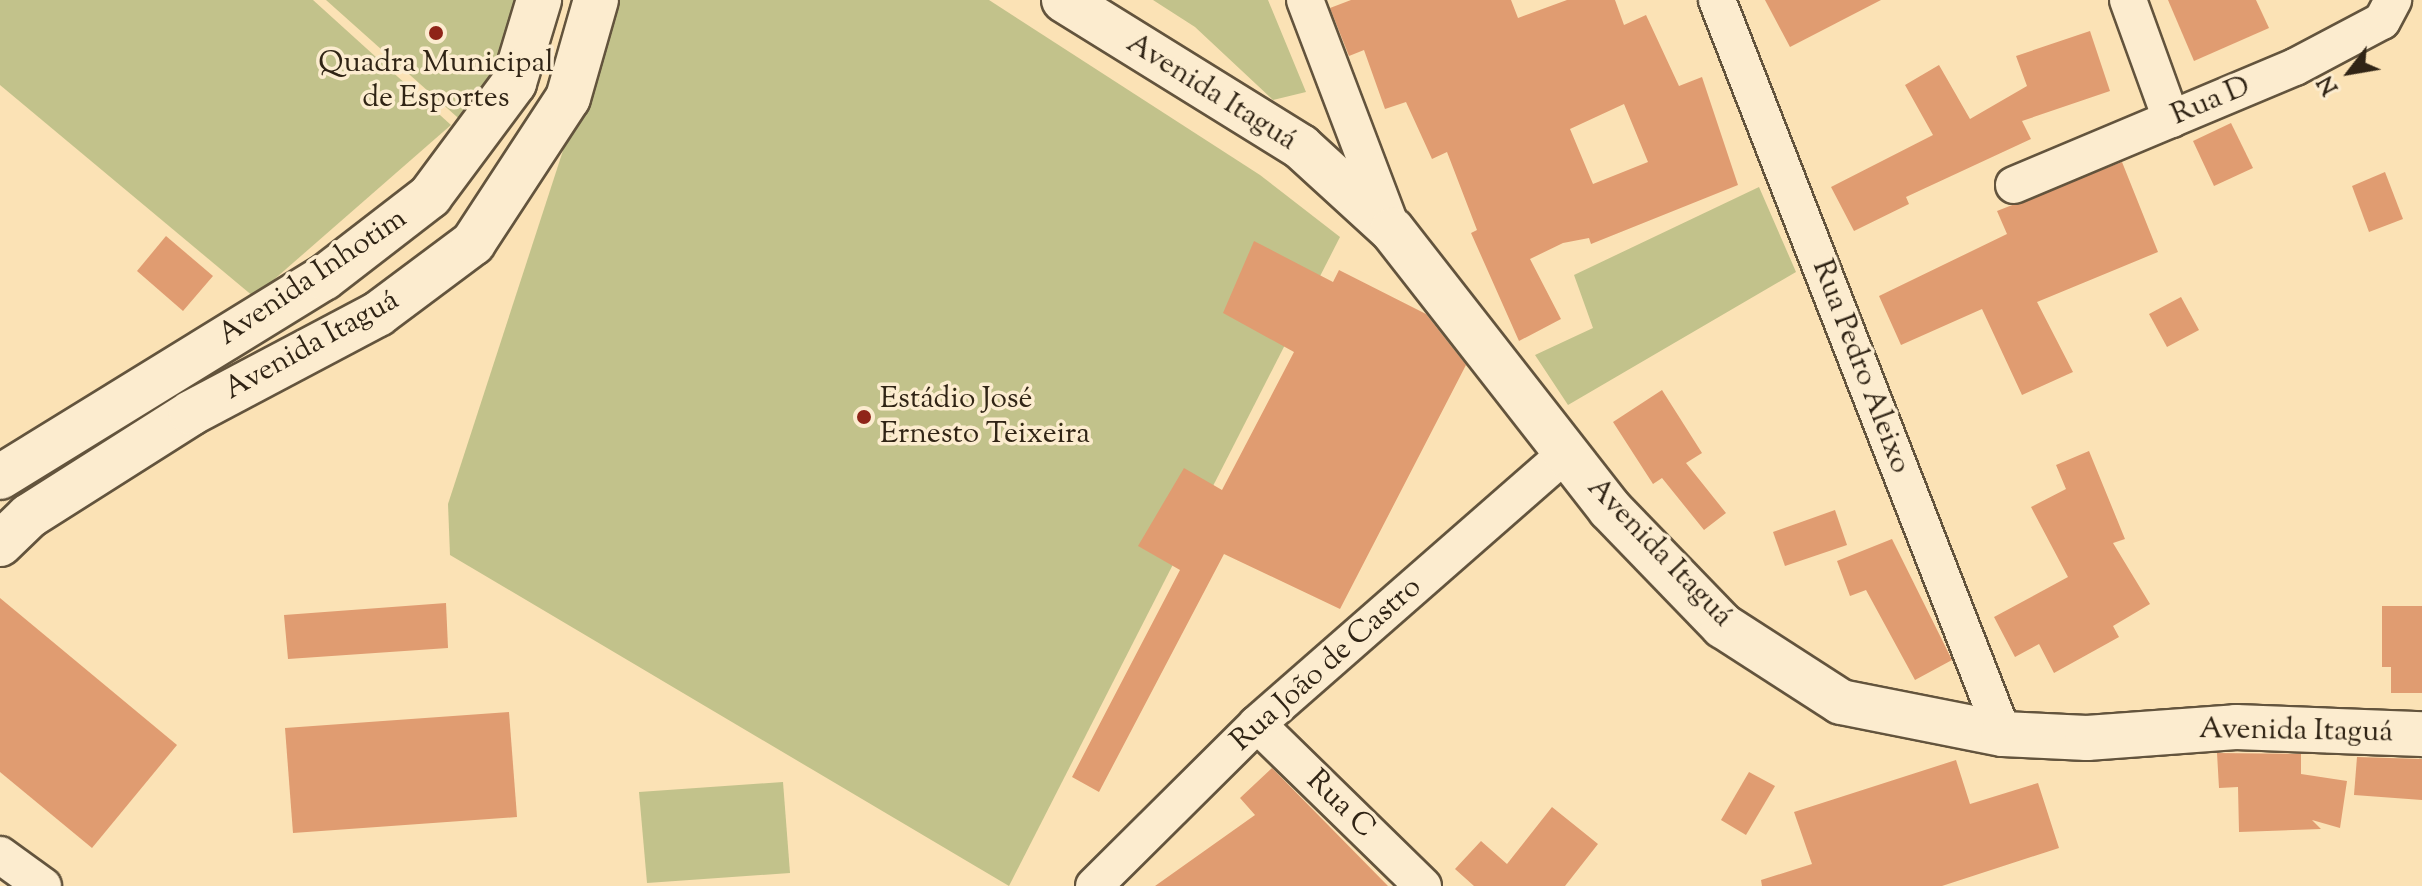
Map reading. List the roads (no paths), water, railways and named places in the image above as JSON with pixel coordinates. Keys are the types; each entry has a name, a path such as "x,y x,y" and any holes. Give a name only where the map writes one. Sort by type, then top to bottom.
{"main road":[{"name":"Avenida Inhotim","path":"0,477 324,278 430,196 514,83 539,0"},
{"name":"Avenida Itaguá","path":"0,544 29,516 191,413 357,325 473,243 568,98 596,0"},
{"name":"Avenida Itaguá","path":"1064,0 1301,147 1392,230 1610,509 1723,626 1841,702 2003,734 2087,738 2236,727 2422,734"},
{"path":"324,278 357,325"}],"street":[{"path":"1305,0 1392,230"},
{"name":"Rua Pedro Aleixo","path":"1717,0 2003,734"},
{"path":"2128,0 2171,119"},
{"name":"Rua D","path":"2014,185 2171,119 2382,21 2393,0"},
{"name":"Rua João de Castro","path":"1094,886 1257,724 1567,453"},
{"name":"Rua C","path":"1257,724 1423,886"},
{"path":"0,855 43,886"}],"place":[{"name":"Quadra Municipal de Esportes","path":"436,33"},
{"name":"Estádio José Ernesto Teixeira","path":"864,417"}]}
